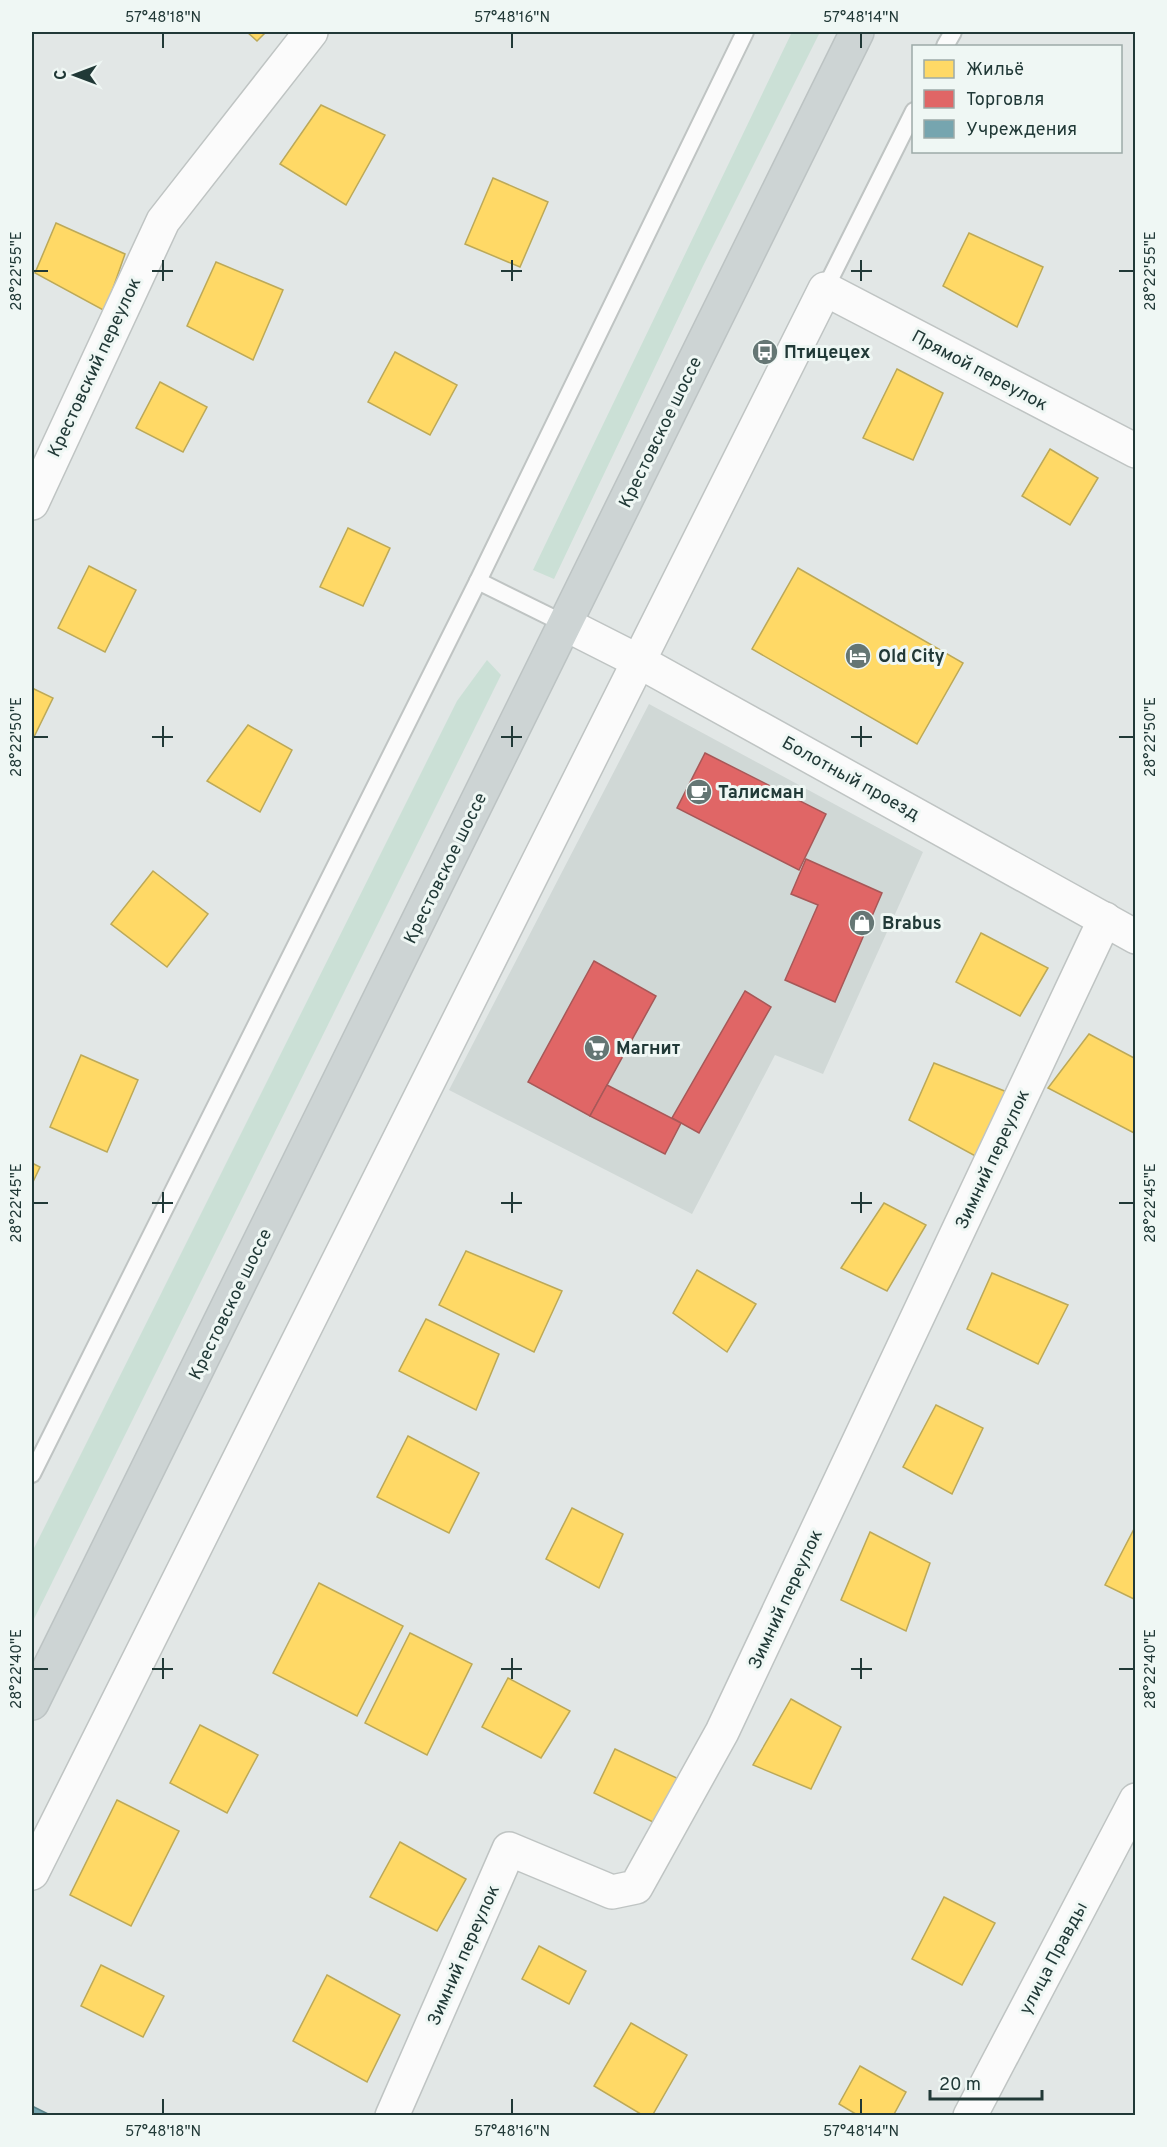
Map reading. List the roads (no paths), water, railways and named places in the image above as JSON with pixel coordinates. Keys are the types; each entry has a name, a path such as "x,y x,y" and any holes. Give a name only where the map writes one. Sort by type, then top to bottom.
{"main road":[{"name":"Крестовское шоссе","path":"32,1703 857,32"}],"street":[{"name":"Крестовский переулок","path":"32,503 163,221 311,32"},
{"name":"Прямой переулок","path":"825,290 1136,451"},
{"path":"32,1873 825,290"},
{"name":"Болотный проезд","path":"565,624 640,662 1136,937"},
{"name":"Зимний переулок","path":"392,2115 509,1850 612,1892 636,1887 722,1732 1105,919"},
{"name":"улица Правды","path":"970,2115 1136,1800"}],"lane":[{"path":"32,1474 478,581 745,32"},
{"path":"825,290 912,115"},
{"path":"478,581 565,624"}],"place":[{"name":"Птицецех","path":"765,352"},
{"name":"Old City","path":"858,656"},
{"name":"Талисман","path":"699,792"},
{"name":"Brabus","path":"862,923"},
{"name":"Магнит","path":"597,1048"}]}
